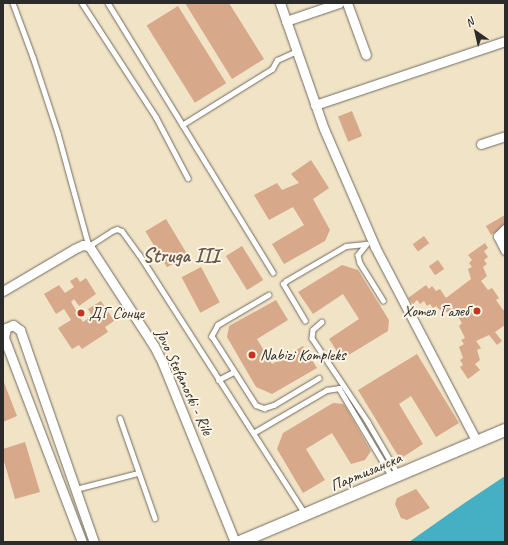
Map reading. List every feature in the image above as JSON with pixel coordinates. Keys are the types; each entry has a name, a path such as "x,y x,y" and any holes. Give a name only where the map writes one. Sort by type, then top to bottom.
{"main road":[{"name":"Партизанска","path":"240,542 505,430"}],"street":[{"path":"280,3 315,105 369,243 477,442"},
{"path":"286,21 339,3"},
{"path":"347,3 366,55"},
{"path":"315,105 505,41"},
{"path":"481,144 505,136"},
{"path":"505,229 498,236 505,250"},
{"path":"3,291 74,249 83,245 89,246"},
{"name":"Jovo Stefanoski - Rile","path":"89,246 160,358 210,475 235,542"},
{"path":"82,542 3,337 6,328 13,325 20,330 94,542"}],"lane":[{"path":"12,3 34,57 58,133 89,246 112,231 117,229 122,232 139,254 218,380 306,515"},
{"path":"82,3 156,116 188,178"},
{"path":"108,3 273,272"},
{"path":"182,125 272,69 277,60 297,51"},
{"path":"369,243 358,255 360,263 383,300"},
{"path":"305,321 283,284 346,246 369,243"},
{"path":"269,295 218,325 213,331 212,336 256,405 264,408 274,405 319,378"},
{"path":"322,322 313,330 312,338 368,422 395,477"},
{"path":"218,380 234,372"},
{"path":"253,433 327,390 339,388 395,477"},
{"path":"120,418 155,518"},
{"path":"76,490 138,473"}],"water":[{"path":"505,476 505,542 409,542 463,504"}],"building":[{"path":"185,3 229,3 264,59 232,79"},
{"path":"178,6 226,83 195,103 147,26"},
{"path":"352,111 362,136 348,142 338,117"},
{"path":"311,160 329,188 313,199 330,230 325,241 284,264 272,244 304,225 293,207 269,220 254,195 277,183 282,190 299,183 291,174"},
{"path":"505,215 505,226 491,235 486,226"},
{"path":"166,219 188,255 167,267 145,231"},
{"path":"424,236 429,243 418,252 413,244"},
{"name":"Хотел Галеб","path":"485,243 488,248 484,251 488,257 484,260 487,264 483,267 487,276 481,281 488,290 492,288 499,298 496,300 503,310 505,309 505,325 495,332 502,341 497,345 489,335 476,341 481,348 477,350 480,360 475,364 480,370 468,379 460,367 463,365 460,360 463,358 459,347 464,344 461,340 465,338 459,326 462,323 454,311 446,312 443,308 440,310 436,306 433,308 430,304 427,306 424,301 420,304 417,300 413,304 408,298 426,285 429,289 432,286 436,291 440,289 446,298 471,279 468,269 472,267 469,263 472,260 468,255"},
{"path":"242,246 263,280 247,290 226,256"},
{"path":"438,260 444,269 435,275 429,266"},
{"path":"342,265 358,270 389,320 388,331 342,359 329,339 359,319 343,294 313,314 298,292"},
{"path":"201,267 220,302 200,313 182,277"},
{"path":"77,277 80,282 86,278 96,294 79,306 74,299 71,302 83,322 92,316 88,309 101,301 114,321 105,327 108,332 82,349 79,345 72,349 58,328 71,320 64,309 56,314 44,294 59,285 65,293 74,287 70,281"},
{"name":"Nabizi Kompleks","path":"276,300 288,320 257,339 272,364 303,346 317,368 272,394 256,387 227,337 229,326"},
{"path":"417,354 459,423 436,437 411,396 399,404 423,444 400,459 358,390"},
{"path":"3,380 17,416 3,422"},
{"path":"333,403 344,404 371,451 365,460 351,464 332,433 306,449 325,480 303,493 277,449 283,433"},
{"path":"25,442 40,492 15,499 3,458 3,449"},
{"path":"416,489 430,508 407,520 401,518 395,504 397,498"}],"place":[{"name":"Хотел Галеб","path":"477,311"},
{"name":"ДГ Сонце","path":"81,313"},
{"name":"Nabizi Kompleks","path":"252,355"}],"district":[{"name":"Struga III","path":"181,255"}]}
